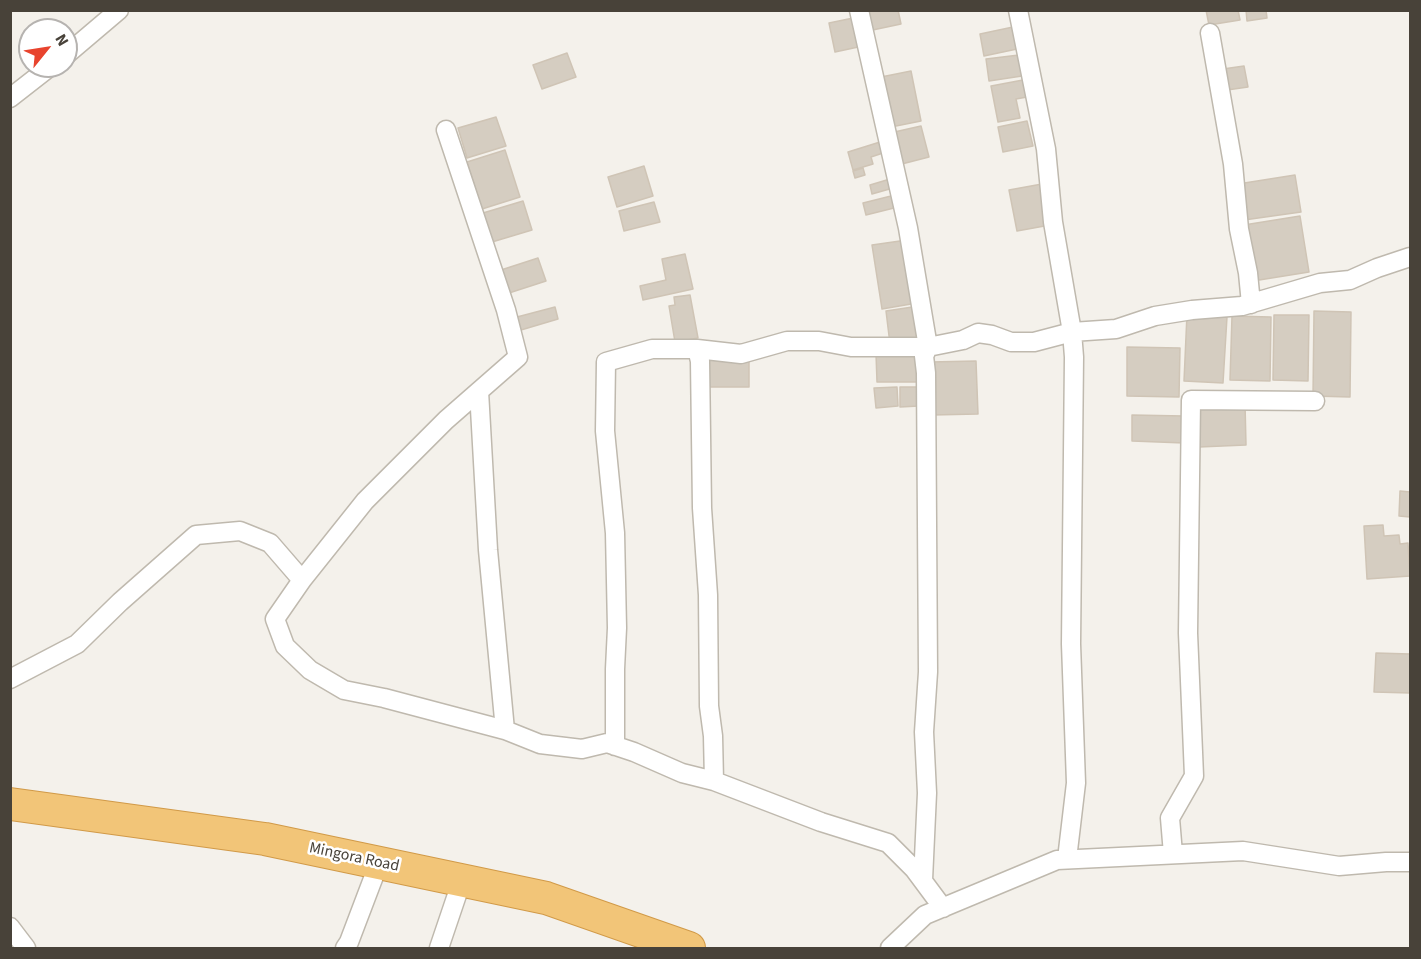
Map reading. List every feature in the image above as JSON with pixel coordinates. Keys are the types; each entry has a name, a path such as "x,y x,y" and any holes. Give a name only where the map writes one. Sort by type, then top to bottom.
{"highway":[{"name":"Mingora Road","path":"10,804 265,839 462,880 546,898 689,948"}],"street":[{"path":"78,45 119,10"},
{"path":"859,10 908,228 928,347 924,356 928,672 924,732 927,793 923,880"},
{"path":"1018,10 1046,149 1053,222 1074,357 1074,541 1071,644 1076,783 1067,859"},
{"path":"1210,33 1233,164 1239,229 1248,273 1251,304"},
{"path":"10,98 36,78"},
{"path":"446,130 506,310 518,357 447,420 365,501 275,618 285,646 310,670 344,690 384,698 505,730 540,744 582,749 607,743 682,773 888,843 923,880 943,908"},
{"path":"615,746 617,628 615,533 605,431 606,362 652,349 697,349 741,354 786,341 819,341 851,347 928,347 963,340 978,333 1011,342 1034,342 1072,333 1116,329 1155,316 1251,304 1320,283 1350,280 1410,257"},
{"path":"697,349 700,372 702,508 708,595 709,706 713,736 714,782"},
{"path":"479,391 488,550 505,730"},
{"path":"1173,854 1170,818 1194,776 1188,633 1191,400 1315,401"},
{"path":"10,680 77,644 120,602 196,535 240,531 270,543 302,580"},
{"path":"890,948 925,915 1057,860 1243,851 1339,866 1410,862"},
{"path":"345,948 379,863"},
{"path":"439,948 462,880"},
{"path":"10,927 26,948"}],"building":[{"path":"898,10 901,24 868,31 865,11"},
{"path":"1206,10 1238,10 1240,20 1209,25"},
{"path":"1246,10 1266,10 1267,18 1247,21"},
{"path":"858,17 863,46 835,52 829,23"},
{"path":"1013,27 1017,49 984,56 980,34"},
{"path":"567,53 576,77 542,89 533,65"},
{"path":"1019,55 1022,76 989,81 986,59"},
{"path":"1244,66 1248,87 1227,90 1223,69"},
{"path":"911,71 921,121 891,127 881,77"},
{"path":"1023,80 1027,97 1016,99 1020,118 998,122 991,86"},
{"path":"496,117 506,146 467,158 458,128"},
{"path":"1027,121 1033,146 1003,152 998,127"},
{"path":"921,126 929,157 898,165 890,133"},
{"path":"880,142 883,153 871,157 873,164 853,170 848,152"},
{"path":"505,150 520,197 482,209 467,162"},
{"path":"644,166 653,196 617,207 608,177"},
{"path":"863,168 865,175 855,178 853,171"},
{"path":"1295,175 1301,212 1244,220 1238,184"},
{"path":"890,179 893,188 872,194 870,185"},
{"path":"1042,184 1050,225 1017,231 1009,190"},
{"path":"895,195 898,207 866,215 863,203"},
{"path":"523,201 532,230 492,242 483,213"},
{"path":"654,202 660,222 624,231 619,211"},
{"path":"1300,216 1309,272 1253,281 1244,225"},
{"path":"907,240 917,303 882,309 872,245"},
{"path":"685,254 693,289 643,300 640,286 666,280 662,259"},
{"path":"538,258 546,281 509,293 501,270"},
{"path":"690,295 698,338 675,342 669,306 675,305 674,297"},
{"path":"919,306 924,343 890,344 886,311"},
{"path":"555,307 558,319 521,330 517,317"},
{"path":"1314,311 1351,312 1350,397 1313,396"},
{"path":"1187,314 1227,317 1223,383 1184,381"},
{"path":"1274,315 1309,315 1308,381 1273,380"},
{"path":"1232,316 1271,317 1270,381 1230,380"},
{"path":"1127,347 1180,348 1179,397 1127,396"},
{"path":"876,354 916,354 917,382 877,382"},
{"path":"706,355 749,356 749,387 706,387"},
{"path":"976,361 978,414 932,415 930,362"},
{"path":"897,387 898,406 876,408 874,388"},
{"path":"900,387 919,387 919,406 900,407"},
{"path":"1245,403 1246,445 1199,447 1198,404"},
{"path":"1132,415 1184,416 1184,443 1132,441"},
{"path":"1400,491 1410,492 1410,517 1399,516"},
{"path":"1383,525 1384,536 1399,535 1400,544 1408,543 1410,576 1367,579 1364,526"},
{"path":"1376,653 1410,654 1410,693 1374,692"}]}
